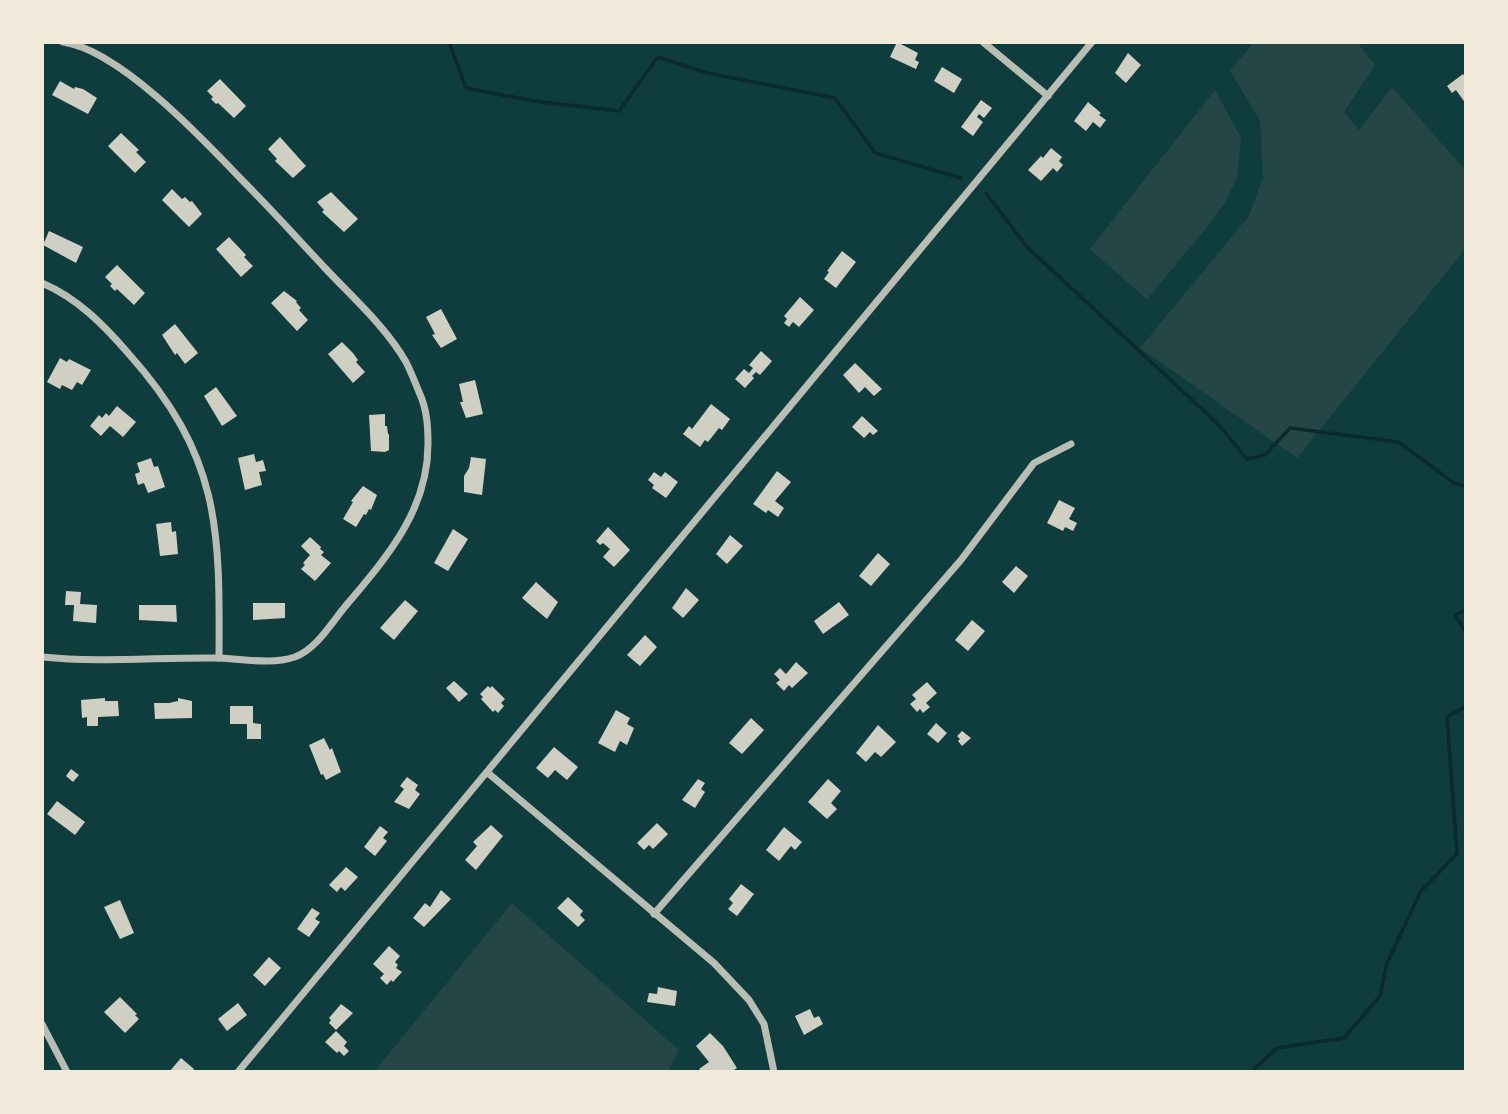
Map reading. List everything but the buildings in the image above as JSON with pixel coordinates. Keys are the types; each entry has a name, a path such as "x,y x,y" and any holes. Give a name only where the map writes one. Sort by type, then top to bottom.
{"street":[{"path":"42,657 75,660 219,658 265,661 297,656 313,645 402,535 418,502 426,469 429,436 424,407 415,382 405,362 373,320 228,164 168,108 119,67 85,48 63,42"},
{"path":"983,42 1048,96"},
{"path":"239,1072 1092,42"},
{"path":"42,283 74,300 104,326 164,396 190,441 206,483 216,530 219,658"},
{"path":"654,914 961,560 1034,463 1071,444"},
{"path":"488,773 714,963 749,1000 764,1024 774,1072"},
{"path":"42,1024 67,1072"}],"shaded area":[{"path":"1254,42 1357,42 1375,65 1344,112 1359,130 1392,87 1466,171 1466,248 1297,458 1140,348 1249,216 1263,177 1260,121 1230,71"},
{"path":"1215,90 1241,138 1237,178 1212,221 1147,299 1090,249"},
{"path":"512,903 679,1050 668,1072 374,1072"}],"waterway":[{"path":"449,42 466,88 534,101 619,111 658,57 707,73 835,98 875,153 961,178"},
{"path":"986,193 1027,247 1217,423 1247,459 1265,455 1290,428 1399,442 1454,483 1466,486"},
{"path":"1466,610 1455,615 1466,633"},
{"path":"1251,1072 1277,1048 1344,1038 1380,996 1387,963 1421,891 1457,854 1447,717 1466,706"}]}
